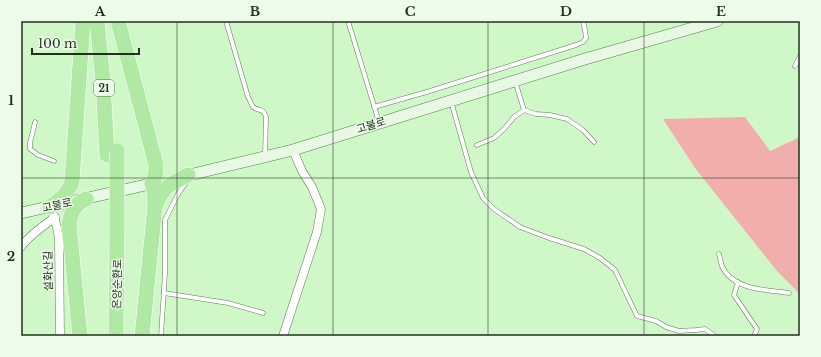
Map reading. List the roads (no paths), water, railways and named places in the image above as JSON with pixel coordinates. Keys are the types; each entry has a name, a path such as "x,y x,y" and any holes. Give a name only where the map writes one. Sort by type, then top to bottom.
{"highway":[{"path":"83,21 72,181 73,187 86,199"},
{"name":"21","path":"97,21 112,153"},
{"name":"21","path":"106,21 113,79 113,233"},
{"path":"118,21 156,165 155,179 152,184 155,206 142,336"},
{"path":"153,154 156,161 162,168 169,172 190,175"},
{"path":"155,206 160,195 167,187 175,181 190,175"},
{"path":"69,225 61,212 52,212 57,202 70,186 72,181"},
{"path":"80,336 69,225 74,208 79,202 86,199"},
{"name":"온양순환로","path":"107,336 113,233"},
{"name":"온양순환로","path":"113,233 116,336"}],"main road":[{"name":"고불로","path":"21,214 52,212 86,199 293,150 451,100 717,21"}],"street":[{"path":"283,336 317,232 321,209 312,187 302,171 293,150"},
{"path":"21,247 52,212"},
{"name":"설화산길","path":"52,212 57,225 59,238 60,336"}],"lane":[{"path":"226,21 250,102 255,108 262,110 266,117 265,156"},
{"path":"348,21 379,123"},
{"path":"374,107 576,45 583,42 586,38 583,21"},
{"path":"795,66 800,56"},
{"path":"515,81 524,110"},
{"path":"451,100 471,172 483,198 494,209 520,227 584,249 600,258 615,270 637,316 656,321 666,327 679,331 705,329 715,336"},
{"path":"524,110 536,114 550,115 567,119 583,130 594,142"},
{"path":"477,145 494,138 514,117 524,110"},
{"path":"35,122 30,149 54,161"},
{"path":"161,336 165,273 165,220 178,194 190,175"},
{"path":"719,254 722,267 731,278 738,282 751,288 789,293"},
{"path":"738,282 734,295 757,329 754,336"},
{"path":"164,293 228,303 262,313"}]}
